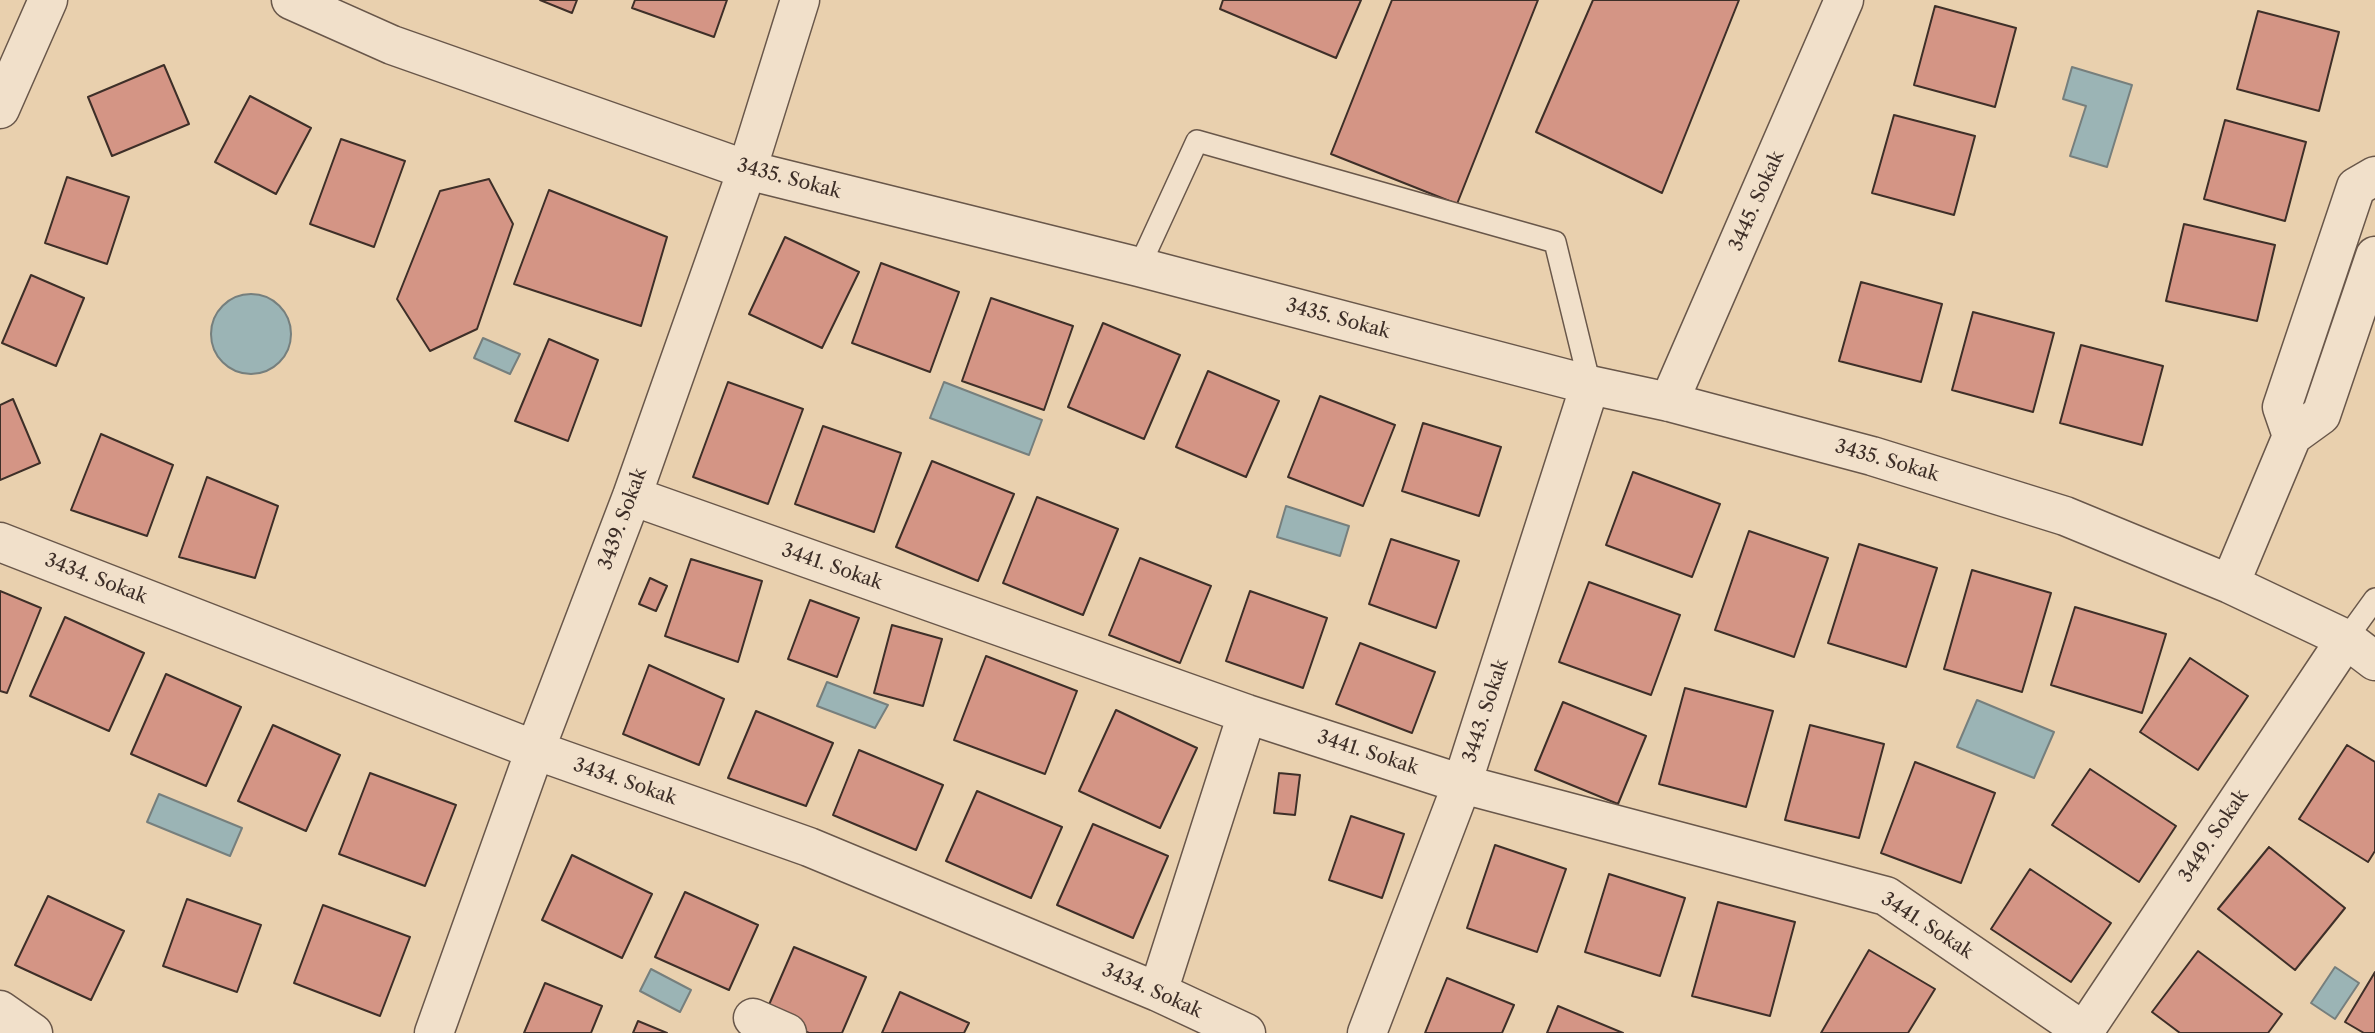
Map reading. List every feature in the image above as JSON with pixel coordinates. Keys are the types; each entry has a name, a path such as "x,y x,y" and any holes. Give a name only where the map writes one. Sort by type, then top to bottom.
{"street":[{"path":"0,109 48,0"},
{"name":"3435. Sokak","path":"291,0 392,45 747,170 1139,267 1590,385 1669,402 1872,456 2065,516 2230,584 2360,650"},
{"name":"3439. Sokak","path":"434,1033 535,750 632,496 747,170 800,0"},
{"name":"3445. Sokak","path":"1669,402 1844,0"},
{"path":"2292,436 2282,407 2356,187 2375,176"},
{"path":"2230,584 2292,436 2321,415 2375,256"},
{"name":"3443. Sokak","path":"1367,1033 1462,784 1590,385"},
{"name":"3441. Sokak","path":"632,496 1247,714 1462,784 1886,896 2084,1033"},
{"name":"3434. Sokak","path":"0,542 535,750 809,846 1158,992 1246,1033"},
{"name":"3449. Sokak","path":"2084,1033 2360,650"},
{"path":"1158,992 1247,714"},
{"path":"0,1010 33,1033"},
{"path":"753,1018 787,1033"}],"lane":[{"path":"1139,267 1197,141 1555,242 1590,385"},
{"path":"2360,650 2375,599"}],"water":[{"path":"2072,67 2132,85 2107,167 2070,156 2086,106 2063,99"},
{"path":"251,294 266,297 279,306 288,319 291,334 288,349 279,362 266,371 251,374 236,371 223,362 214,349 211,334 214,319 223,306 236,297"},
{"path":"483,338 520,354 510,374 474,358"},
{"path":"944,382 1042,420 1029,455 930,418"},
{"path":"1286,506 1349,526 1340,556 1277,537"},
{"path":"827,682 888,705 875,728 817,706"},
{"path":"1977,700 2054,732 2034,778 1957,747"},
{"path":"159,794 242,828 230,856 147,822"},
{"path":"2335,967 2359,983 2335,1019 2311,1003"},
{"path":"651,969 691,990 680,1012 640,991"}],"building":[{"path":"540,0 577,0 572,13"},
{"path":"635,0 727,0 714,37 632,8"},
{"path":"1223,0 1361,0 1336,58 1220,9"},
{"path":"1392,0 1538,0 1457,204 1331,154"},
{"path":"1593,0 1739,0 1662,193 1536,132"},
{"path":"1935,6 2016,28 1995,107 1914,85"},
{"path":"2258,11 2339,32 2319,111 2237,89"},
{"path":"164,65 189,124 112,156 88,97"},
{"path":"250,96 311,128 276,194 215,162"},
{"path":"1894,115 1975,136 1954,215 1872,193"},
{"path":"2225,120 2306,142 2285,221 2204,199"},
{"path":"341,139 405,161 374,247 310,224"},
{"path":"67,177 129,197 107,264 45,243"},
{"path":"489,179 513,224 477,329 430,351 397,299 440,191"},
{"path":"549,190 667,237 641,326 514,284"},
{"path":"2184,224 2275,245 2257,321 2166,301"},
{"path":"785,237 859,272 822,348 749,314"},
{"path":"881,263 959,292 930,372 852,343"},
{"path":"31,275 84,298 56,366 2,343"},
{"path":"1861,282 1942,304 1921,382 1839,361"},
{"path":"991,298 1073,326 1044,410 962,381"},
{"path":"1973,312 2054,333 2033,412 1952,390"},
{"path":"1103,323 1180,355 1144,439 1068,407"},
{"path":"549,339 598,360 568,441 515,421"},
{"path":"2081,345 2163,366 2142,445 2060,423"},
{"path":"1208,371 1279,401 1246,477 1176,447"},
{"path":"728,382 803,409 768,504 693,477"},
{"path":"1320,396 1395,425 1363,506 1288,477"},
{"path":"13,399 40,463 0,480 0,405"},
{"path":"1423,423 1501,447 1479,516 1402,491"},
{"path":"823,426 901,453 874,532 795,504"},
{"path":"101,434 173,465 147,536 71,510"},
{"path":"932,461 1014,494 978,581 896,547"},
{"path":"1633,472 1720,504 1692,577 1606,545"},
{"path":"207,477 278,506 255,578 179,557"},
{"path":"1037,497 1118,529 1083,615 1003,583"},
{"path":"1749,531 1828,558 1794,657 1715,630"},
{"path":"1391,539 1459,561 1436,628 1369,604"},
{"path":"1859,544 1937,568 1906,667 1828,643"},
{"path":"1140,558 1211,586 1180,663 1109,635"},
{"path":"691,559 762,581 738,662 665,636"},
{"path":"1972,570 2051,593 2022,692 1944,669"},
{"path":"650,578 667,586 656,611 639,604"},
{"path":"1589,582 1680,615 1651,695 1559,662"},
{"path":"0,591 41,608 7,693 0,691"},
{"path":"1250,591 1327,618 1303,688 1226,661"},
{"path":"810,600 859,618 837,677 788,659"},
{"path":"2075,607 2166,634 2142,713 2051,685"},
{"path":"65,617 144,653 109,731 30,696"},
{"path":"892,625 942,639 923,706 874,693"},
{"path":"1360,643 1435,672 1412,733 1336,704"},
{"path":"986,656 1077,691 1045,774 954,740"},
{"path":"2190,658 2248,696 2198,770 2140,732"},
{"path":"649,665 724,699 699,765 623,734"},
{"path":"166,674 241,707 206,786 131,754"},
{"path":"1685,688 1773,711 1746,807 1659,784"},
{"path":"1563,702 1646,736 1618,804 1535,770"},
{"path":"1116,710 1197,748 1160,828 1079,791"},
{"path":"756,711 833,743 806,806 728,778"},
{"path":"273,725 340,755 306,831 238,801"},
{"path":"1810,725 1884,744 1859,838 1785,820"},
{"path":"2347,745 2375,762 2375,851 2368,862 2299,819"},
{"path":"859,750 943,785 916,850 833,815"},
{"path":"1915,762 1995,793 1961,883 1881,853"},
{"path":"2090,769 2176,826 2139,882 2052,825"},
{"path":"370,773 456,805 425,886 339,854"},
{"path":"1279,773 1300,775 1295,815 1274,813"},
{"path":"977,791 1062,827 1031,898 946,861"},
{"path":"1351,816 1404,834 1382,898 1329,880"},
{"path":"1093,824 1168,856 1133,938 1057,905"},
{"path":"1495,845 1566,869 1537,952 1467,928"},
{"path":"2269,847 2345,908 2295,970 2218,909"},
{"path":"572,855 652,894 622,958 542,920"},
{"path":"2030,869 2111,923 2071,982 1991,929"},
{"path":"1609,874 1685,898 1660,976 1585,952"},
{"path":"685,892 758,925 729,990 655,957"},
{"path":"48,896 124,931 91,1000 15,965"},
{"path":"187,899 261,925 237,992 163,966"},
{"path":"1718,902 1795,922 1770,1016 1692,996"},
{"path":"323,905 410,937 380,1016 294,983"},
{"path":"794,947 866,977 842,1033 809,1033 765,1014"},
{"path":"1869,950 1935,989 1908,1033 1821,1033"},
{"path":"2198,951 2282,1014 2268,1033 2180,1033 2152,1012"},
{"path":"2375,972 2375,1033 2364,1033 2345,1022"},
{"path":"1447,978 1514,1005 1502,1033 1425,1033"},
{"path":"545,983 602,1006 591,1033 524,1033"},
{"path":"900,992 969,1023 964,1033 882,1033"},
{"path":"1558,1006 1623,1033 1547,1033"},
{"path":"638,1021 667,1033 633,1033"}]}
